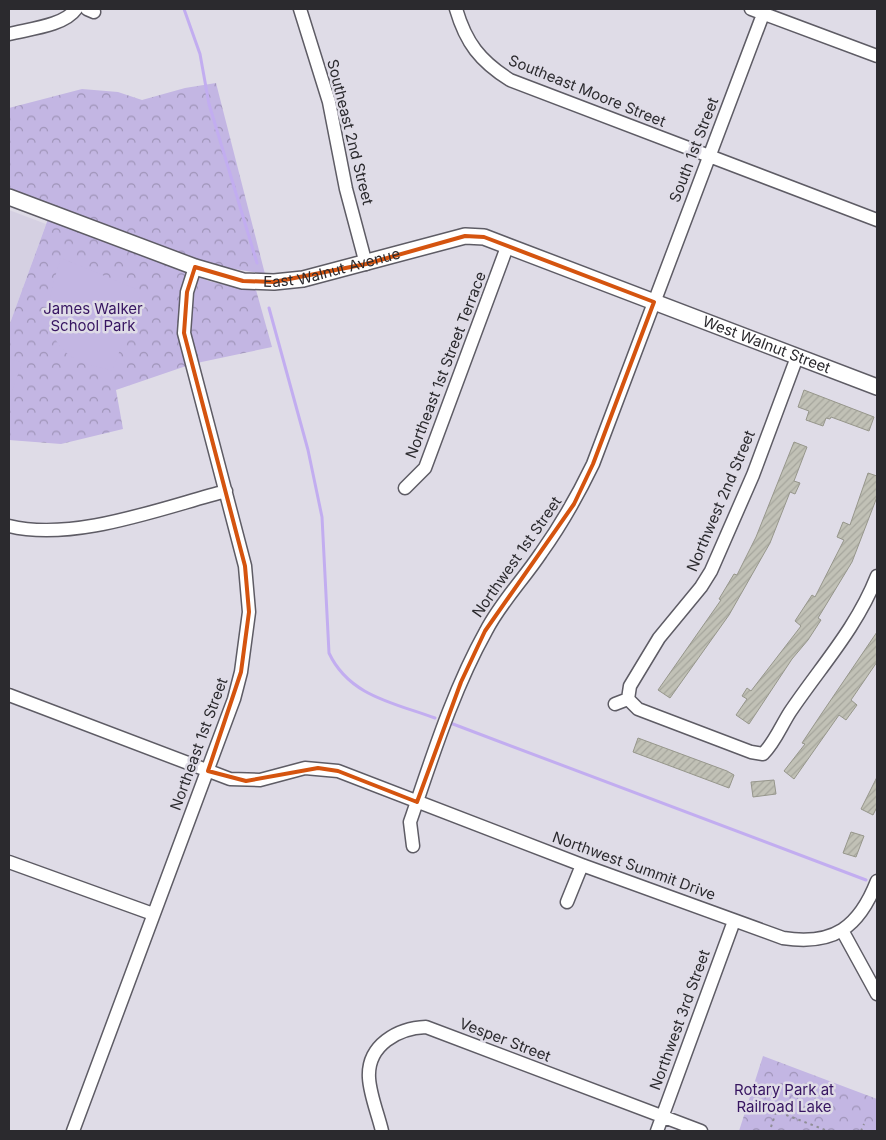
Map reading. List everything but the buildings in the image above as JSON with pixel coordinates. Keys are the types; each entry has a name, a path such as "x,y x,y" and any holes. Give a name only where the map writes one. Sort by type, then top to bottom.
{"street":[{"path":"9,34 57,21 73,13 76,9"},
{"name":"Southeast 2nd Street","path":"300,9 329,102 346,189 366,264"},
{"name":"Southeast Moore Street","path":"456,9 469,43 490,68 510,80 877,220"},
{"path":"760,10 877,56"},
{"name":"South 1st Street","path":"654,302 760,10"},
{"name":"East Walnut Avenue","path":"9,197 195,267 243,281 274,282 303,279 366,264 465,236 484,237 654,302"},
{"name":"Northeast 1st Street Terrace","path":"405,488 425,468 507,247"},
{"name":"Northeast 1st Street","path":"73,1131 208,771 234,700 242,672 249,612 245,566 184,333 187,292 195,267"},
{"name":"West Walnut Street","path":"654,302 877,386"},
{"name":"Northwest 1st Street","path":"413,846 410,822 461,682 485,631 501,605 540,554 574,504 593,464 654,302"},
{"name":"Northwest 2nd Street","path":"628,700 630,686 659,638 701,588 711,571 753,475 796,357"},
{"path":"9,526 23,529 56,531 87,528 226,491"},
{"path":"615,704 628,700 638,709 750,752 763,754 773,743 790,713 855,623 877,576"},
{"name":"Northwest Summit Drive","path":"9,695 230,780 246,781 318,768 338,771 582,865 783,938 801,941 843,932"},
{"path":"566,902 582,865"},
{"path":"10,867 153,914"},
{"path":"877,881 870,900 858,917 843,932 877,994"},
{"name":"Northwest 3rd Street","path":"657,1131 734,920"},
{"name":"Vesper Street","path":"382,1131 369,1077 375,1054 395,1034 409,1028 426,1027 701,1131"}],"path":[{"path":"771,1127 779,1103"},
{"path":"768,1108 827,1131"},
{"path":"861,1131 864,1124"}],"highlighted area":[{"path":"465,236 484,237 654,302 593,464 574,504 485,631 461,682 417,802 338,771 318,768 246,781 208,771 241,672 249,612 245,566 184,333 187,292 195,267 243,281 274,282 366,264"}],"shaded area":[{"path":"9,210 46,224 9,326"}],"green space":[{"path":"216,83 265,274 222,267 146,243 9,190 9,108 82,89 118,92 142,100 185,88"},
{"name":"James Walker School Park","path":"48,219 209,281 242,289 256,290 272,347 192,364 116,390 123,429 61,444 9,440 9,326"},
{"path":"61,258 136,289 140,297 112,371 75,359 63,349 55,338 49,312 53,285"},
{"path":"9,358 22,363 9,400"},
{"name":"Rotary Park at Railroad Lake","path":"763,1056 877,1099 877,1131 739,1131"}],"waterway":[{"path":"184,9 200,54 209,104 257,263"},
{"path":"269,308 308,450 322,517 329,653 338,668 361,689 389,702 435,718"},
{"path":"453,724 866,880"}]}
